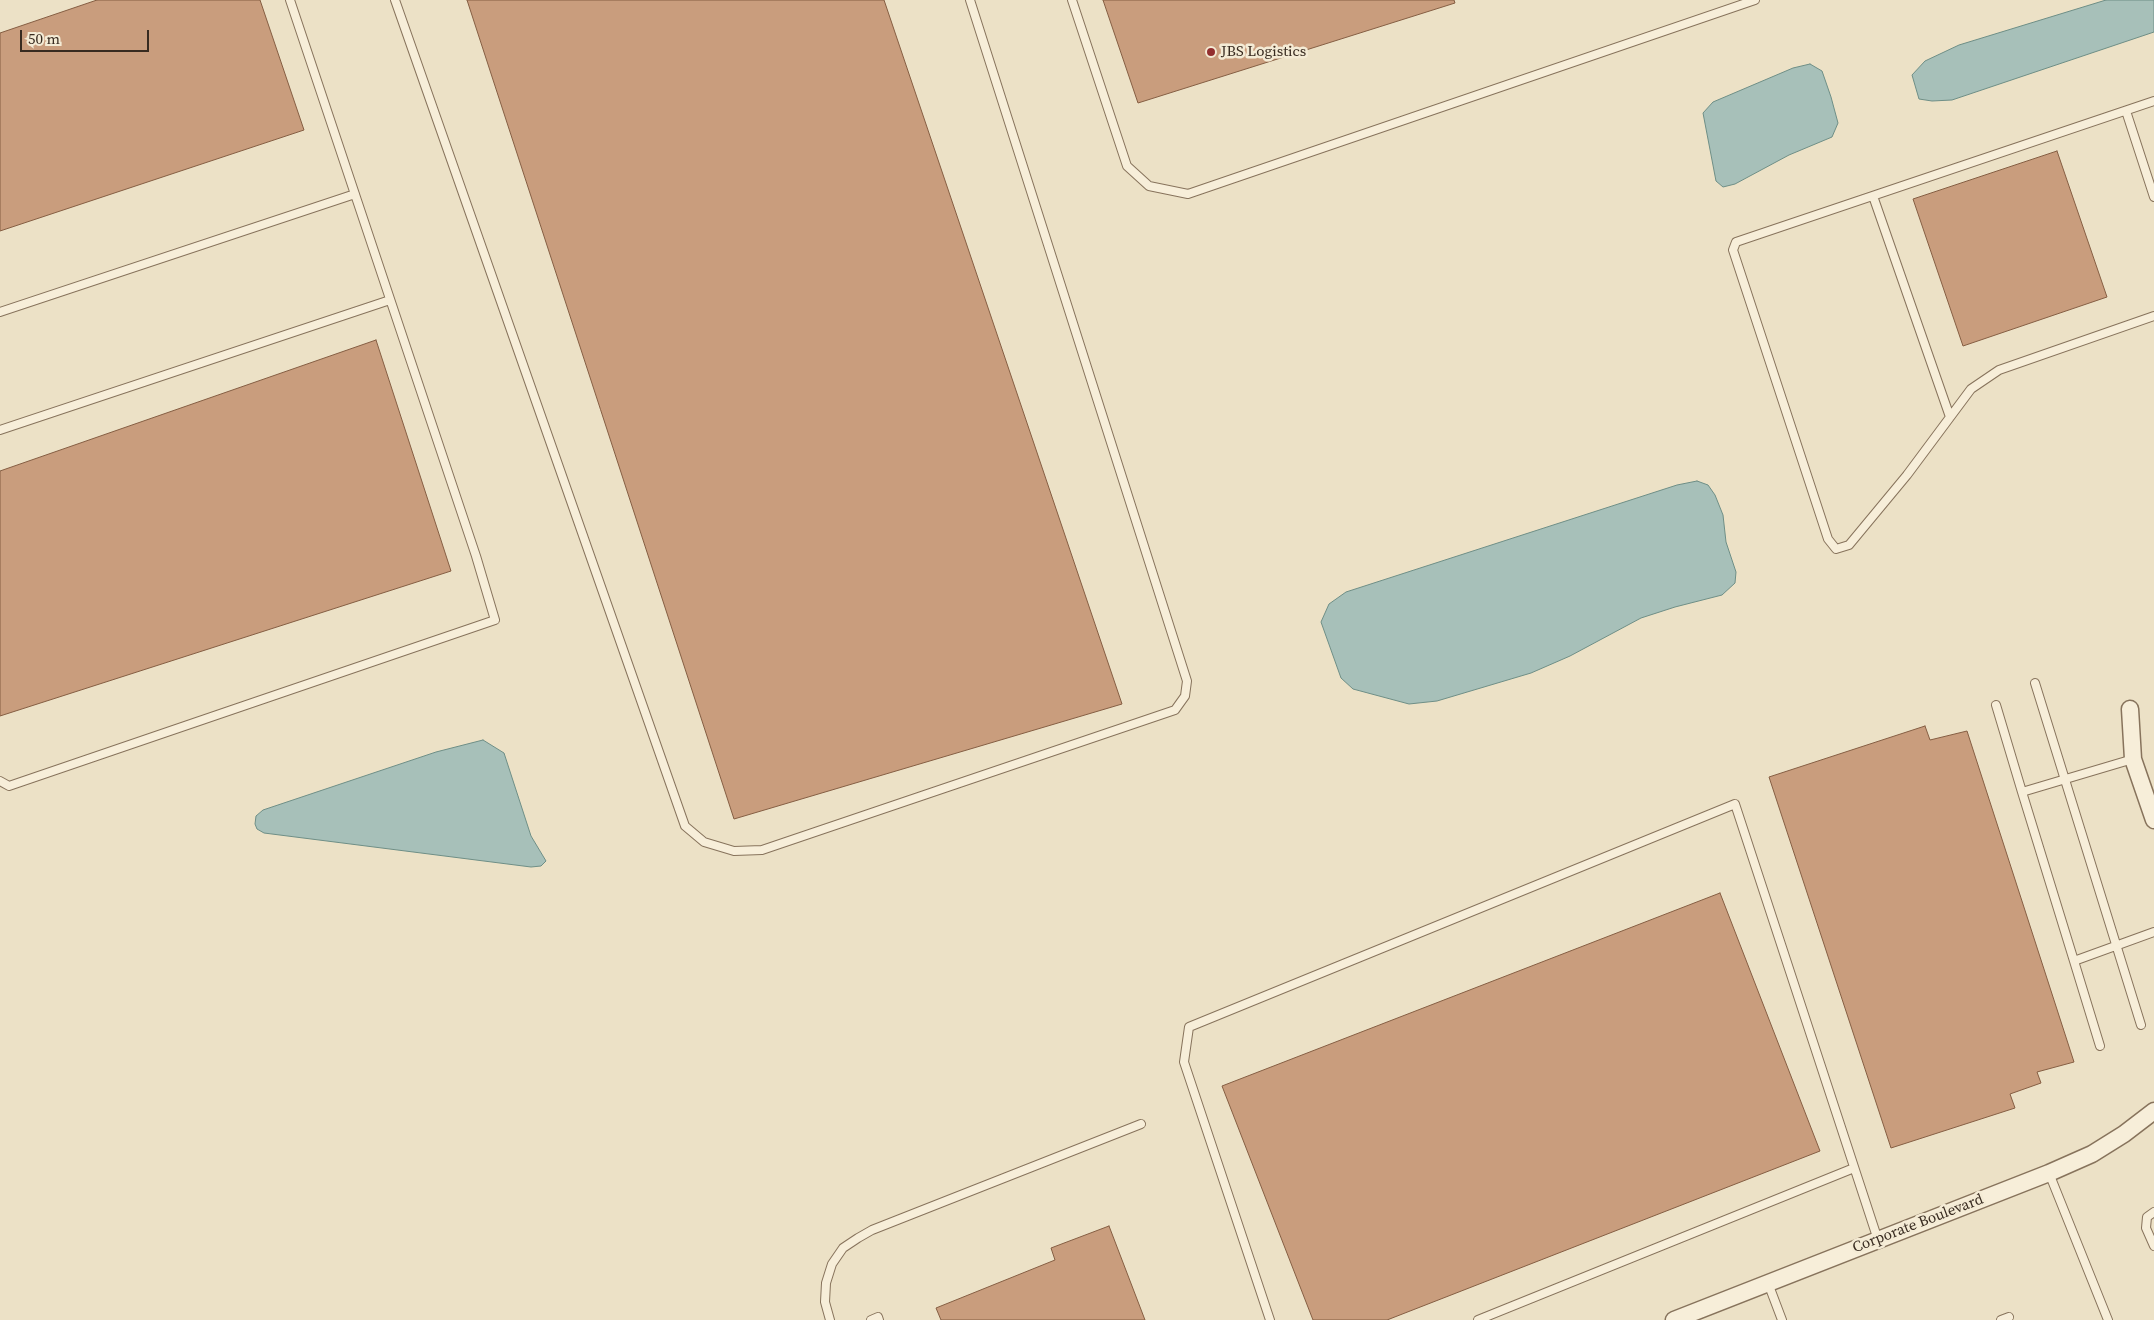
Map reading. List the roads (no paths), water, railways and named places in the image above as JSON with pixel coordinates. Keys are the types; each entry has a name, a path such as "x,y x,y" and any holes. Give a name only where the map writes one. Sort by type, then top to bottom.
{"street":[{"path":"2130,709 2133,759 2154,818"},
{"name":"Corporate Boulevard","path":"1674,1320 2049,1173 2092,1154 2124,1134 2154,1111"}],"lane":[{"path":"0,782 9,786 495,620 290,0"},
{"path":"396,0 685,826 704,842 734,851 762,850 1175,710 1185,696 1188,681 970,0"},
{"path":"1072,0 1127,166 1149,186 1188,194 1755,0"},
{"path":"2154,101 1736,242 1732,250 1828,539 1836,549 1849,545 1908,475 1971,390 1999,370 2154,316"},
{"path":"2126,110 2154,197"},
{"path":"0,312 355,194"},
{"path":"1873,196 1950,418"},
{"path":"0,430 390,300"},
{"path":"2035,683 2141,1025"},
{"path":"1996,705 2100,1046"},
{"path":"2022,792 2133,759"},
{"path":"1270,1320 1184,1062 1189,1027 1734,804 1878,1240"},
{"path":"2074,961 2154,932"},
{"path":"830,1320 825,1302 826,1283 832,1264 843,1248 858,1238 881,1226 1141,1124"},
{"path":"1478,1320 1854,1168"},
{"path":"2049,1173 2108,1320"},
{"path":"2154,1212 2147,1217 2146,1228 2154,1246"},
{"path":"1768,1283 1782,1320"},
{"path":"2000,1320 2009,1316"},
{"path":"870,1320 878,1317 879,1320"}],"water":[{"path":"2106,0 2154,0 2154,32 1952,100 1932,101 1919,99 1912,75 1925,61 1959,45"},
{"path":"1810,64 1822,71 1831,97 1838,123 1832,137 1789,155 1735,184 1723,187 1716,181 1703,113 1713,102 1793,68"},
{"path":"1697,481 1708,485 1715,495 1723,515 1726,542 1736,572 1735,583 1722,595 1641,618 1570,656 1531,673 1437,701 1409,704 1353,689 1341,678 1321,622 1329,604 1346,592 1677,485"},
{"path":"483,740 504,753 531,836 546,861 541,866 531,867 264,833 257,829 255,824 256,816 263,810 436,752"}],"place":[{"name":"JBS Logistics","path":"1211,52"}]}
